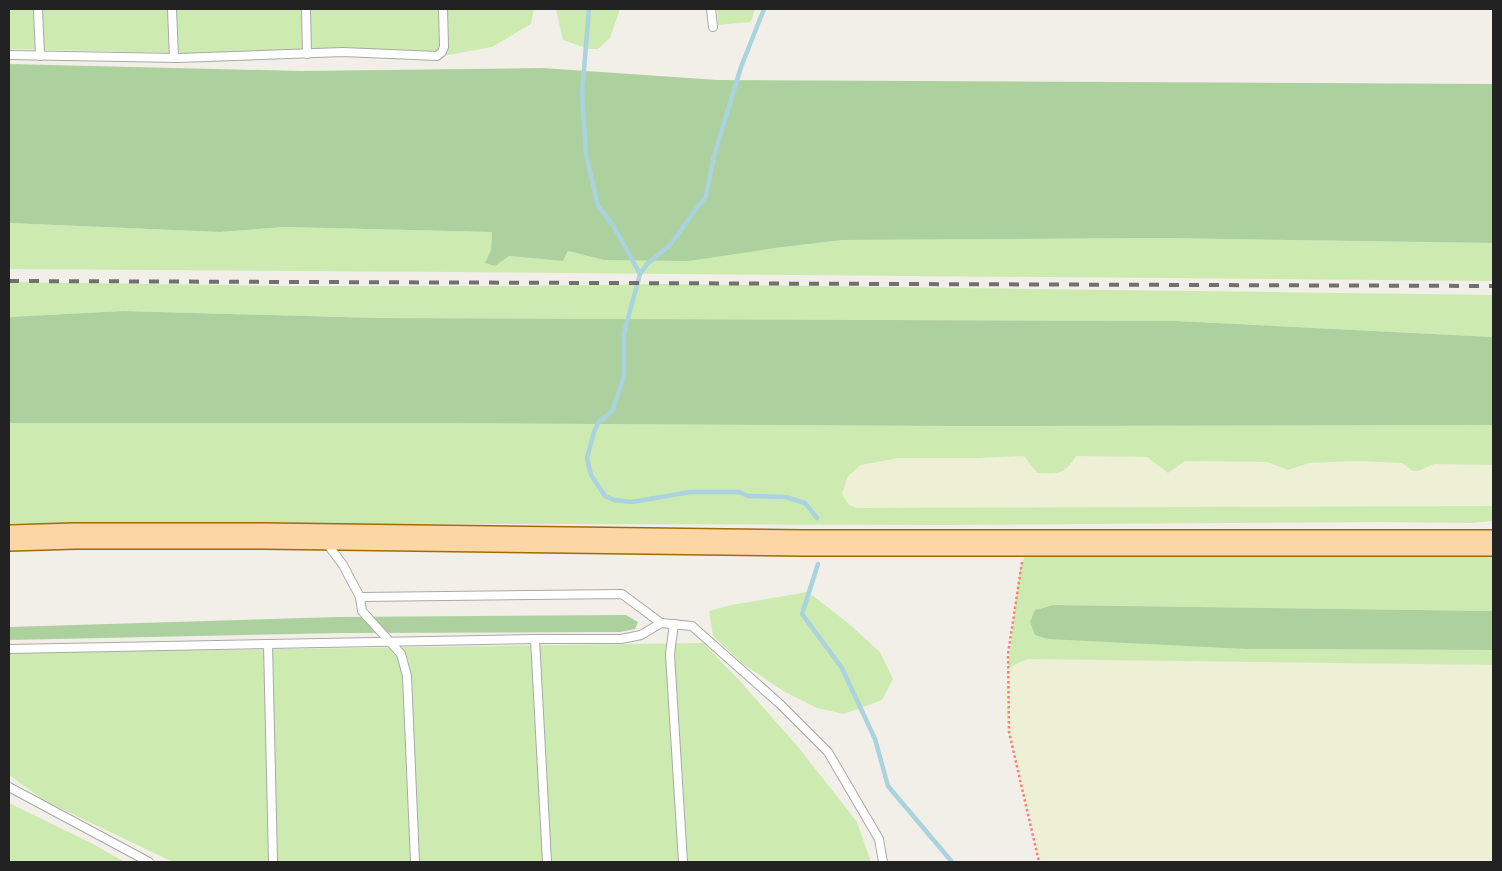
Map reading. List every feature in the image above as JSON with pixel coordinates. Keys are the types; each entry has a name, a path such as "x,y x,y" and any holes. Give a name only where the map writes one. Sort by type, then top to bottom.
{"main road":[{"path":"9,538 75,536 321,536 802,544 1493,543"}],"lane":[{"path":"38,9 40,56"},
{"path":"172,9 174,58"},
{"path":"306,9 307,54"},
{"path":"9,55 174,58 343,52 436,56 444,48 443,9"},
{"path":"711,9 713,27"},
{"path":"321,536 343,564 360,597 362,611 401,654 407,676 415,862"},
{"path":"360,597 622,594 661,623 692,626 780,704 828,752 879,839 883,862"},
{"path":"9,649 621,639 641,635 661,623"},
{"path":"674,624 670,654 683,862"},
{"path":"535,639 547,862"},
{"path":"268,644 273,862"},
{"path":"9,787 149,862"}],"path":[{"path":"1025,543 1008,654 1009,732 1039,862"}],"green space":[{"path":"9,9 534,9 531,24 492,47 438,57 9,49"},
{"path":"556,9 620,9 610,38 598,49 589,49 563,40"},
{"path":"717,9 755,9 751,22 718,25"},
{"path":"9,64 301,71 543,68 717,80 1493,84 1493,243 1161,238 843,240 689,261 604,260 568,251 563,261 509,256 495,266 485,263 491,250 492,232 284,227 220,232 9,223"},
{"path":"9,223 220,232 284,227 492,232 491,250 485,263 509,256 563,261 568,251 604,260 775,248 843,240 1161,238 1493,243 1493,281 9,269"},
{"path":"9,282 296,286 666,284 1493,295 1493,337 1176,321 378,318 123,311 9,317"},
{"path":"123,311 378,318 1176,321 1493,337 1493,425 955,426 9,423 9,317"},
{"path":"9,423 955,426 1493,425 1493,465 1434,464 1418,471 1413,471 1402,463 1358,461 1309,463 1288,470 1267,462 1185,461 1168,473 1147,457 1076,456 1068,467 1060,472 1037,473 1024,456 899,458 861,465 848,476 842,494 849,505 857,508 1493,506 1493,521 1471,523 946,525 9,523"},
{"path":"1024,456 1038,473 1062,472 1069,468 1076,456 1147,457 1168,473 1185,461 1267,462 1288,470 1309,463 1358,461 1403,463 1413,471 1434,464 1493,465 1493,506 857,508 849,505 842,494 848,476 861,465 899,458"},
{"path":"1493,551 1493,611 1053,605 1035,610 1247,649 1493,650 1493,665 1027,659 1008,668 1020,569 1026,553"},
{"path":"808,592 848,623 880,652 893,679 882,700 844,714 817,708 785,692 743,664 713,636 709,611 731,605"},
{"path":"1053,605 1493,611 1493,650 1247,649 1048,639 1035,635 1030,622 1035,610"},
{"path":"626,615 638,622 635,629 620,632 343,633 9,640 9,627 338,617"},
{"path":"703,643 740,681 799,748 857,822 871,862 173,862 45,801 9,775 9,653"},
{"path":"1027,659 1493,665 1493,862 1040,862 1003,704 1008,668"},
{"path":"9,803 91,843 125,862 9,862"}],"waterway":[{"path":"589,9 582,94 586,154 598,206 613,225 640,274"},
{"path":"764,9 741,67 714,156 706,196 669,246 647,264 640,274 624,333 624,377 612,411 598,423 587,458 591,475 605,496 614,500 632,502 690,492 739,492 748,496 786,497 805,503 817,518"},
{"path":"818,564 802,614 842,668 875,739 888,786 952,862"}],"railway":[{"path":"9,281 1493,286"}]}
